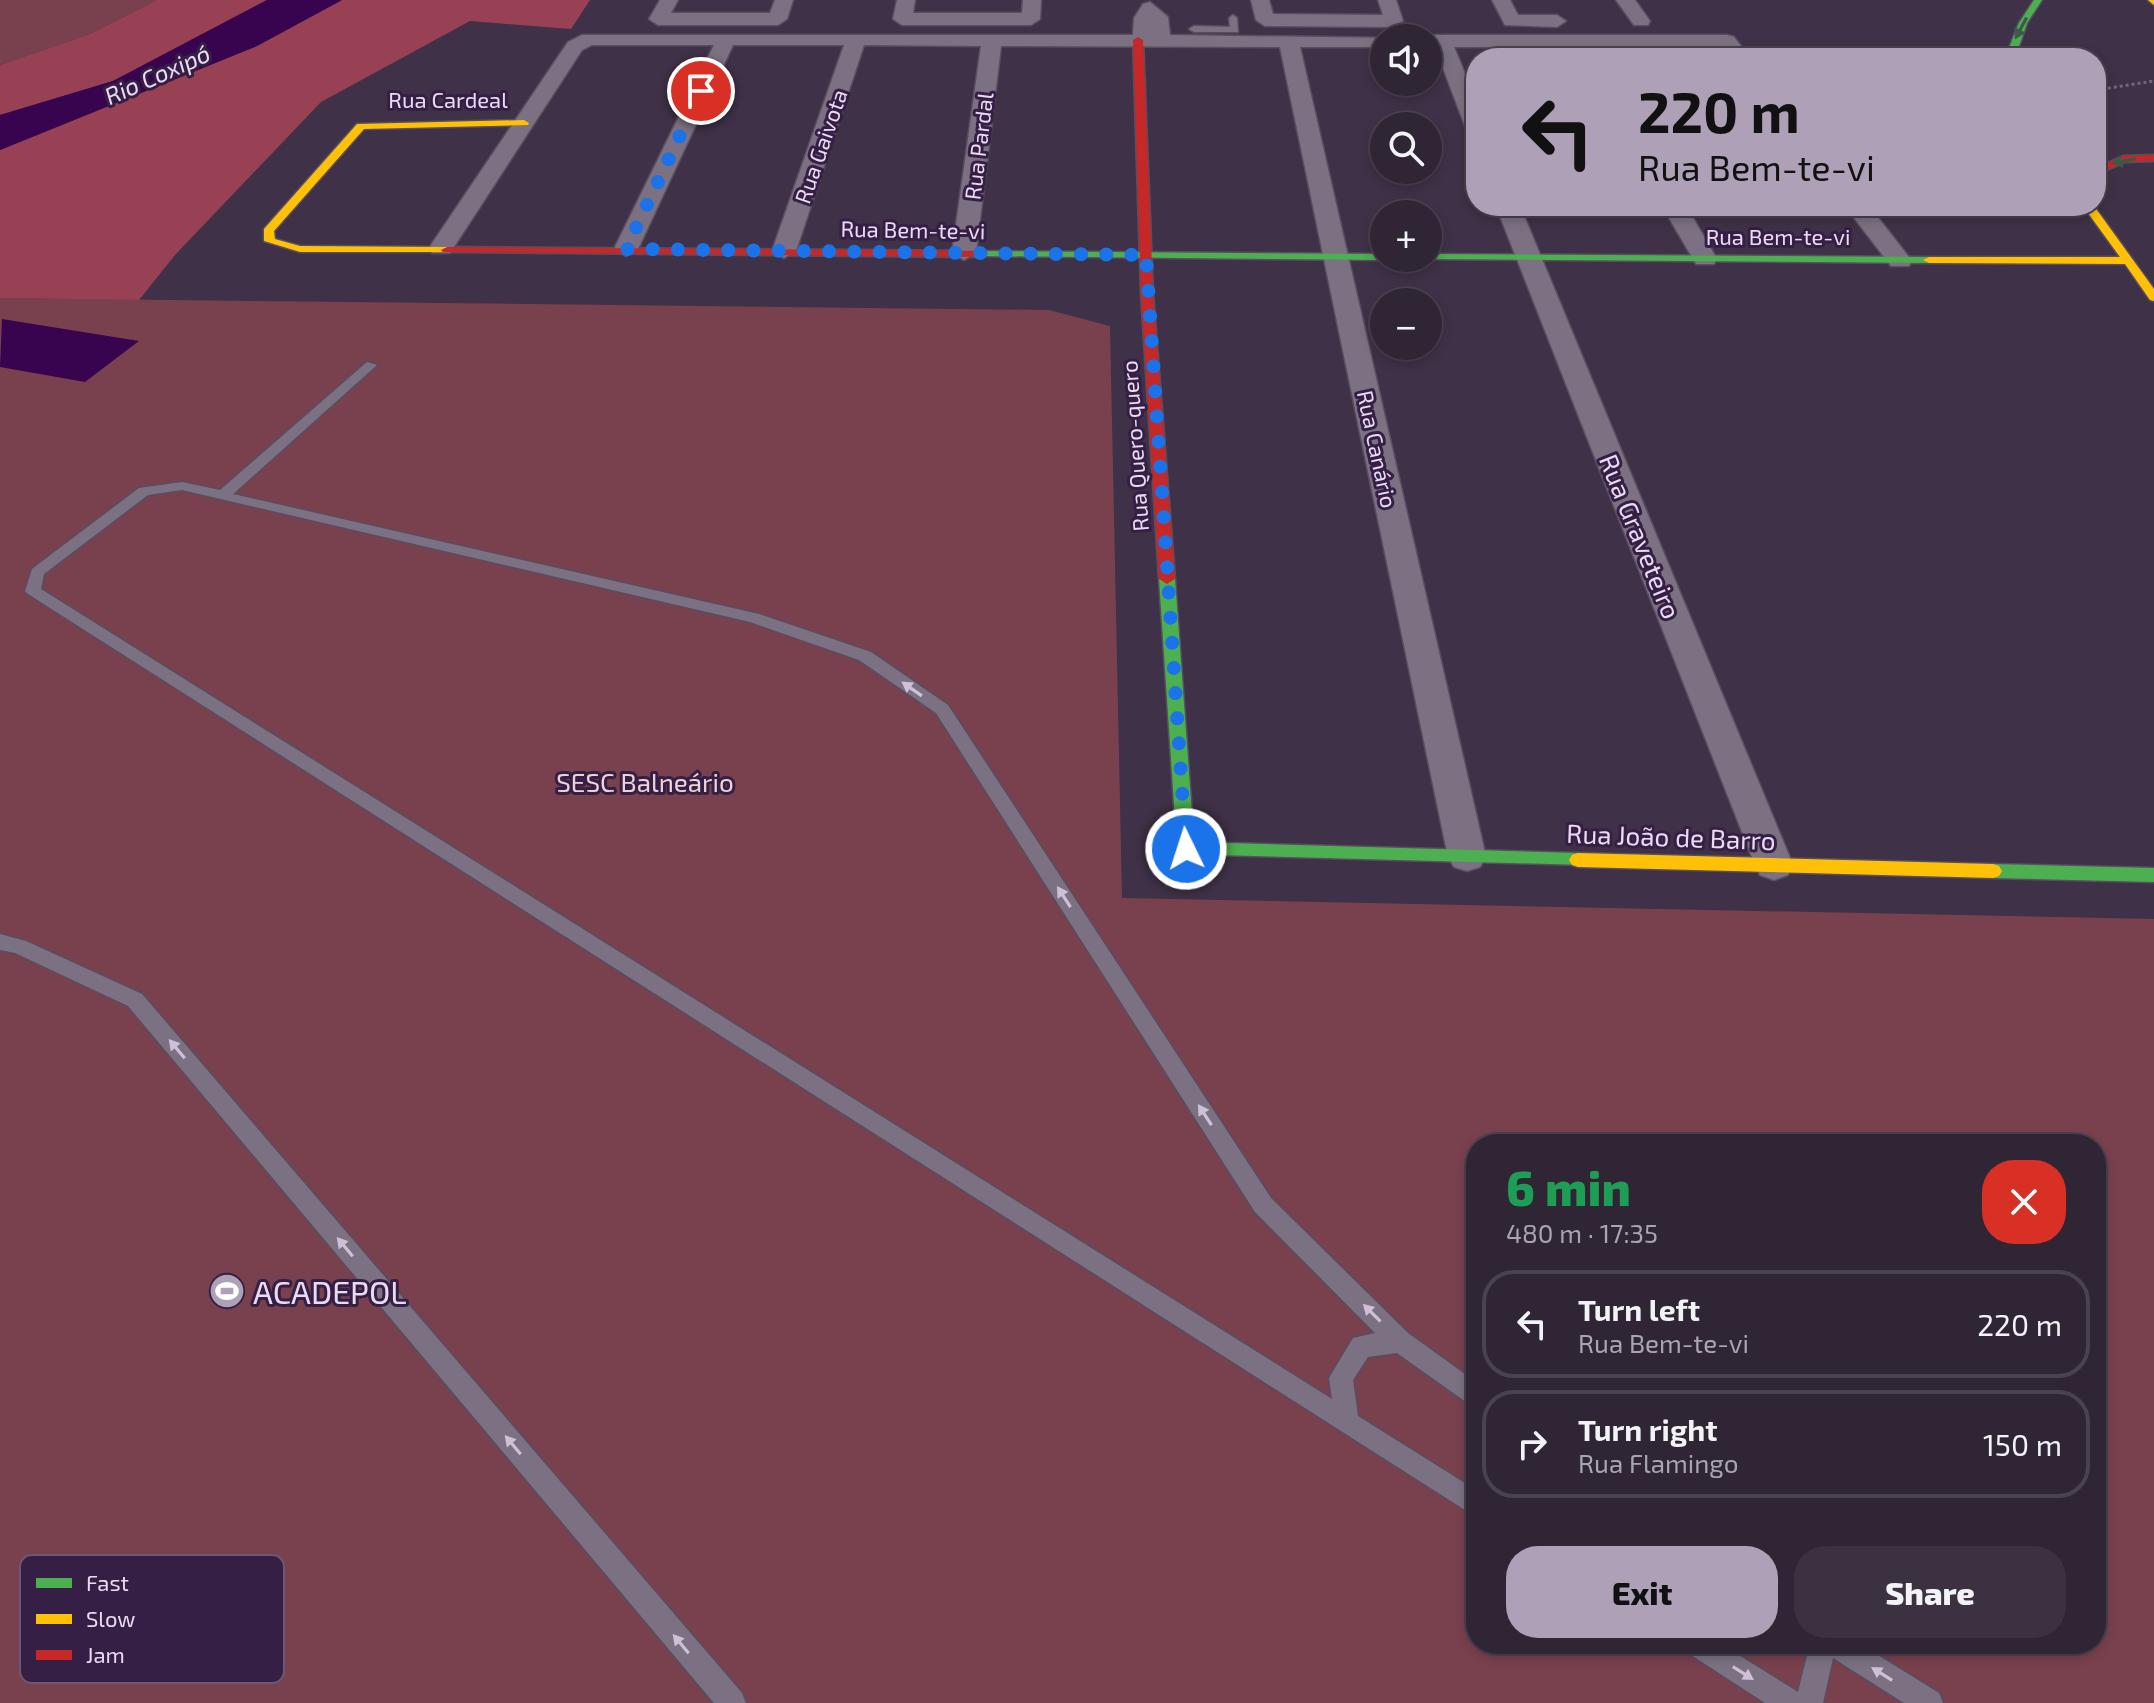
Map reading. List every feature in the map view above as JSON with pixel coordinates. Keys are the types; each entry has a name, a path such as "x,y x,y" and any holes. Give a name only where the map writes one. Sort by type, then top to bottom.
{"street":[{"path":"669,0 658,19 781,9"},
{"path":"1260,0 1265,20 1394,21 1387,0"},
{"path":"1501,0 1512,21 1641,21 1625,0"},
{"path":"2013,48 2038,0"},
{"path":"1139,40 1146,3"},
{"path":"904,10 1032,10"},
{"path":"1115,18 1139,40"},
{"path":"441,248 575,46 602,37 1139,40 1194,35 1289,41 1370,41"},
{"path":"626,249 727,38"},
{"name":"Rua Pardal","path":"964,253 992,39"},
{"name":"Rua Gaivota","path":"784,251 856,40"},
{"name":"Rua Quero-quero","path":"1139,40 1146,255 1186,849"},
{"name":"Rua Canário","path":"1289,41 1467,857"},
{"path":"1442,41 1551,48"},
{"path":"1616,48 1727,41 1732,48"},
{"path":"1442,56 1466,105"},
{"name":"Rua Cardeal","path":"441,248 300,249 270,241 268,231 361,126 372,123 524,123"},
{"path":"2106,164 2127,159 2154,158"},
{"name":"Rua Graveteiro","path":"1512,216 1774,865"},
{"path":"1680,216 1705,259"},
{"path":"1865,216 1900,261"},
{"path":"2095,216 2154,297"},
{"name":"Rua Bem-te-vi","path":"441,248 1370,257"},
{"name":"Rua Bem-te-vi","path":"1442,257 2128,261"},
{"name":"Rua João de Barro","path":"1186,849 2154,875"}],"lane":[{"path":"1193,17 1194,35 1235,30 1233,18"},
{"path":"223,495 371,365"},
{"path":"1466,1390 1400,1341 1263,1205 942,709 865,656 754,618 182,486 144,491 37,572 33,591 1466,1498"},
{"path":"0,942 19,946 135,1000 732,1703"},
{"path":"1347,1422 1341,1378 1361,1346 1400,1341"},
{"path":"1713,1654 1790,1703"},
{"path":"1809,1703 1821,1654"},
{"path":"1851,1654 1929,1703"}],"path":[{"path":"2106,88 2154,81"}],"green space":[{"path":"0,0 157,0 90,34 0,65"},
{"name":"SESC Balneário","path":"0,298 1049,310 1110,326 1122,898 2154,919 2154,1703 0,1703"}],"shaded area":[{"path":"157,0 267,0 113,81 0,115 0,65 90,34"},
{"path":"342,0 590,0 571,29 470,21 321,102 175,255 139,300 0,298 0,150 257,46"}],"water":[{"name":"Rio Coxipó","path":"267,0 342,0 257,46 0,150 0,115 113,81"},
{"path":"2,319 139,341 85,382 0,367"}],"traffic: fast":[{"path":"2014,48 2023,23 2038,0"},
{"path":"982,254 1370,257"},
{"path":"1442,257 1929,260"},
{"path":"1167,579 1186,849 1578,860"},
{"path":"1993,871 2154,875"}],"traffic: slow":[{"path":"447,250 300,249 270,241 268,231 361,126 524,123"},
{"path":"2095,216 2154,297"},
{"path":"1929,260 2128,261"},
{"path":"1578,860 1993,871"}],"traffic: jam":[{"path":"1138,40 1147,293 1167,579"},
{"path":"2106,167 2123,159 2154,158"},
{"path":"447,250 982,254"}],"place":[{"name":"ACADEPOL","path":"227,1291"}],"route":[{"path":"701,91 626,249 1146,255 1186,849"}]}
